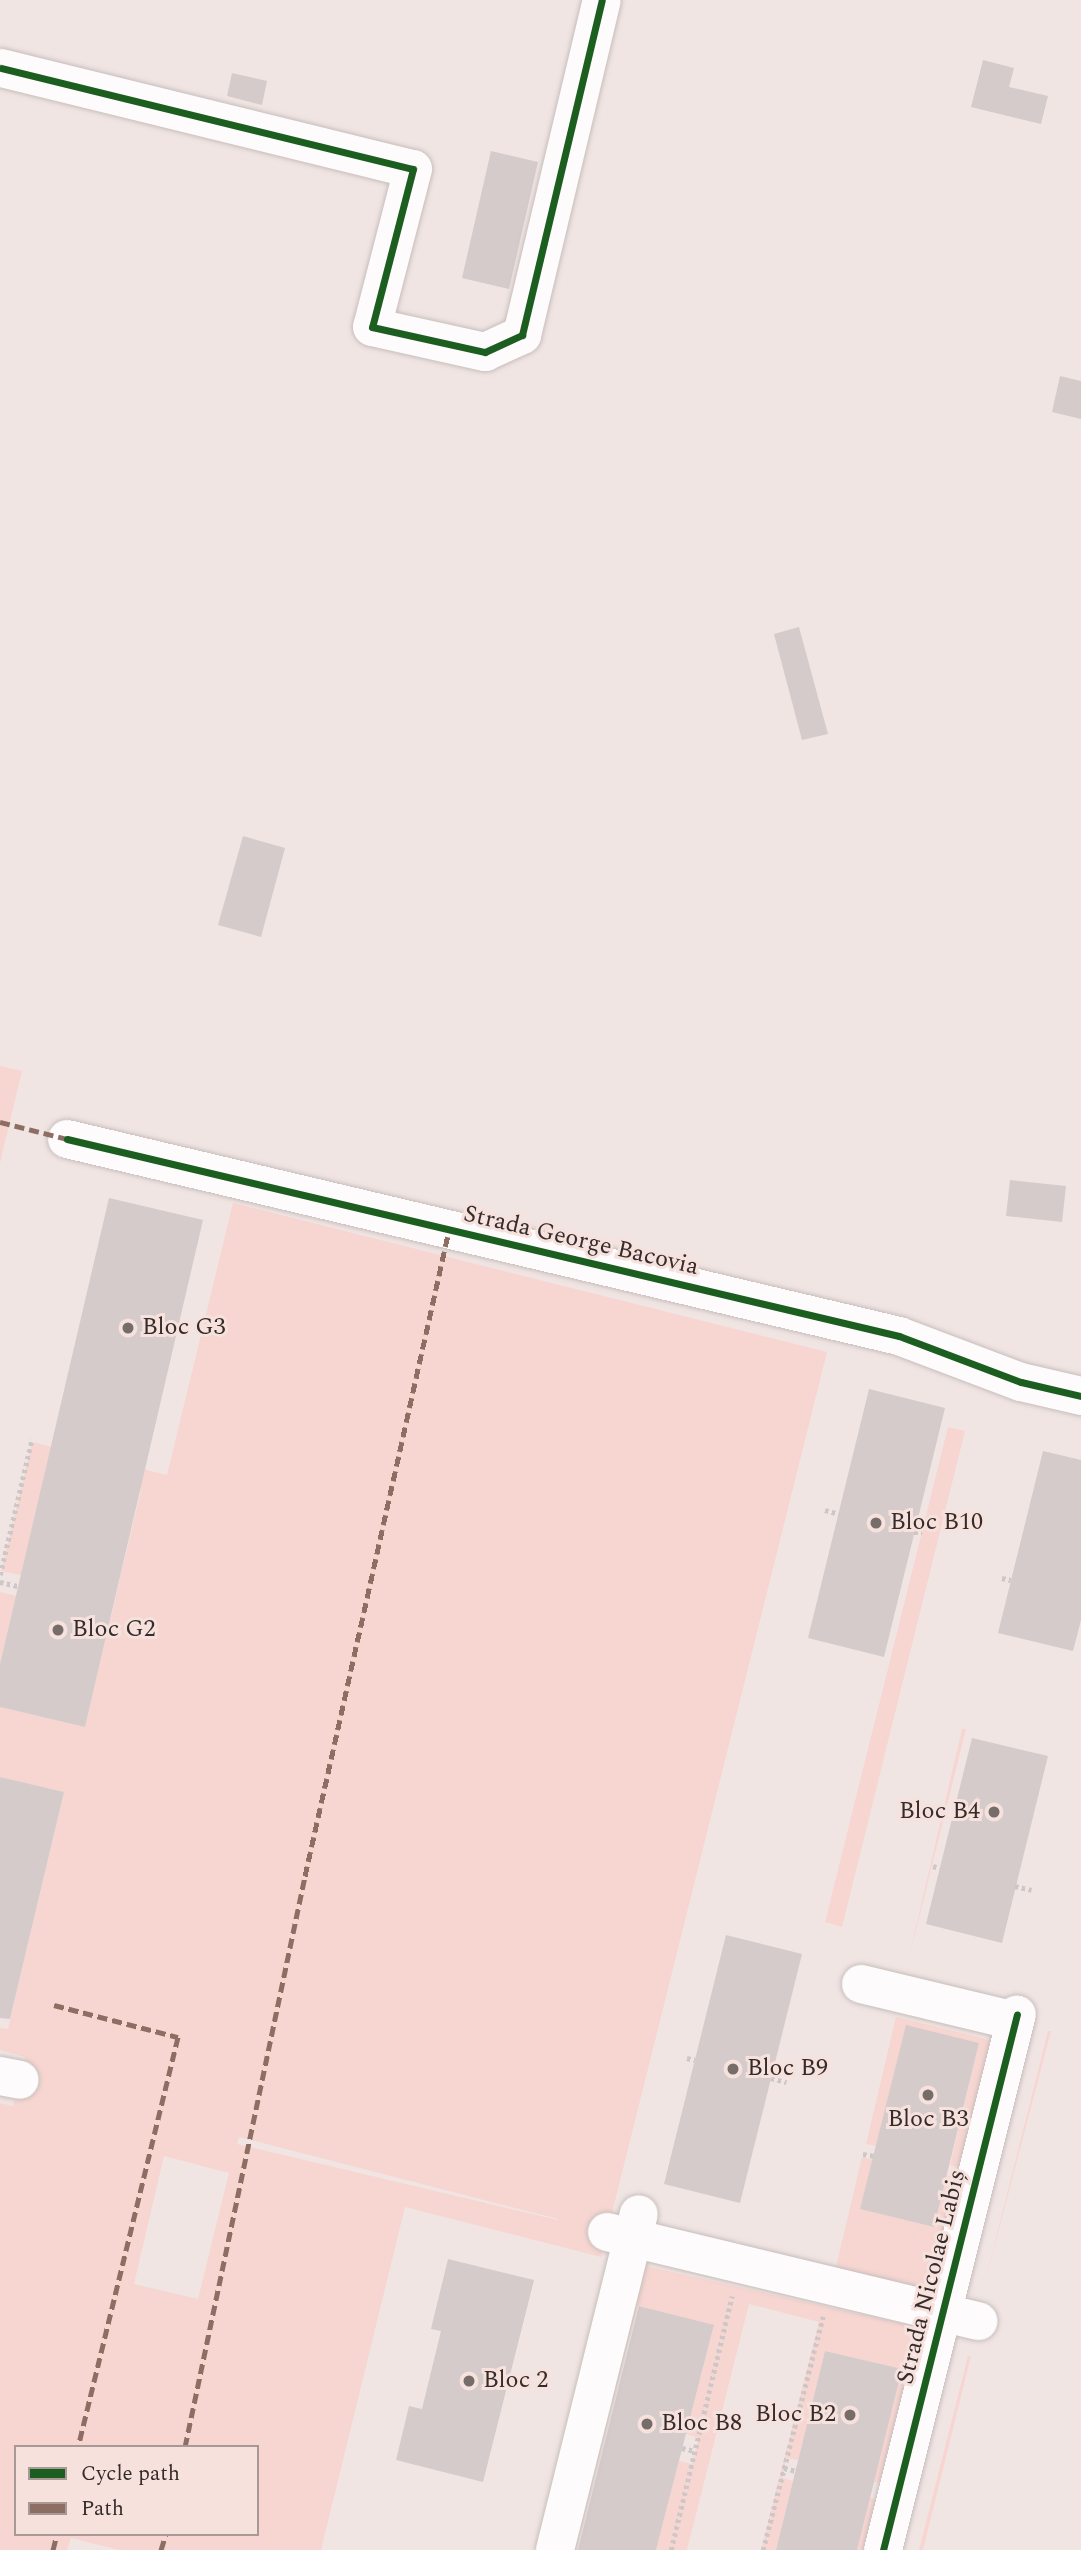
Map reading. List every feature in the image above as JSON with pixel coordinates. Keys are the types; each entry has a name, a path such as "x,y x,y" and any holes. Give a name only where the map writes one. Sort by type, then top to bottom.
{"street":[{"path":"1,68 413,169 372,327 485,352 522,335 602,0"},
{"name":"Strada George Bacovia","path":"67,1139 899,1336 1021,1382 1081,1396"},
{"name":"Strada Nicolae Labiș","path":"862,1984 1016,2017 960,2317 883,2550"},
{"path":"555,2550 627,2228 960,2317"}],"path":[{"path":"0,1575 32,1439"},
{"path":"825,1510 839,1514"},
{"path":"914,1533 922,1534"},
{"path":"1002,1578 1011,1580"},
{"path":"0,1582 18,1586"},
{"path":"933,1866 940,1868"},
{"path":"1016,1886 1032,1891"},
{"path":"687,2058 695,2060"},
{"path":"771,2078 786,2082"},
{"path":"863,2154 874,2156"},
{"path":"671,2550 734,2287"},
{"path":"763,2550 826,2309"},
{"path":"682,2448 695,2451"},
{"path":"784,2468 796,2471"}],"shaded area":[{"path":"0,1066 22,1071 0,1163"},
{"path":"233,1203 827,1352 601,2257 405,2207 321,2550 119,2550 71,2538 67,2550 0,2550 0,2103 13,2106 25,2057 0,2050 0,2028 8,2029 64,1792 0,1777 0,1707 85,1727 141,1490 21,1575 1,1571 32,1442 167,1475","holes":["239,2137 558,2220 237,2144","164,2156 229,2173 198,2299 134,2284"]},
{"path":"948,1427 965,1431 842,1927 825,1922"},
{"path":"0,1592 16,1596 0,1664"},
{"path":"962,1729 966,1729 906,1970"},
{"path":"896,2017 994,2041 962,2168 950,2165 979,2043 876,2146 866,2144"},
{"path":"1048,2031 1051,2031 981,2298"},
{"path":"862,2157 873,2160 861,2209 934,2227 947,2175 959,2179 930,2295 835,2271"},
{"path":"636,2264 922,2328 882,2484 874,2482 902,2369 825,2351 798,2460 787,2458 782,2477 793,2481 776,2550 761,2550 819,2322 749,2304 687,2550 656,2550 679,2461 692,2464 698,2438 686,2434 714,2326 637,2305 607,2420 598,2417"},
{"path":"968,2356 971,2356 923,2550 919,2550"},
{"path":"870,2498 878,2500 866,2550 857,2550"}],"building":[{"path":"983,60 1014,68 1009,87 1048,96 1041,124 971,107"},
{"path":"232,73 267,81 262,105 227,96"},
{"path":"491,151 538,162 509,289 462,278"},
{"path":"1060,376 1081,381 1081,419 1052,412"},
{"path":"799,627 828,734 802,740 774,634"},
{"path":"243,836 285,848 261,937 218,925"},
{"path":"1010,1180 1066,1186 1062,1222 1006,1216"},
{"path":"109,1198 203,1220 85,1727 0,1707 0,1664"},
{"name":"Bloc B10","path":"869,1389 945,1408 884,1657 808,1638"},
{"path":"1043,1451 1081,1460 1081,1620 1073,1651 998,1633"},
{"name":"Bloc B4","path":"972,1738 1048,1756 1002,1943 926,1924"},
{"path":"0,1777 64,1792 10,2019 0,2018"},
{"name":"Bloc B9","path":"726,1935 802,1954 740,2203 664,2184"},
{"name":"Bloc B3","path":"906,2025 979,2043 934,2227 860,2209"},
{"name":"Bloc 2","path":"448,2259 534,2280 483,2482 396,2460 409,2406 422,2409 441,2331 431,2329"},
{"name":"Bloc B8","path":"639,2306 714,2325 656,2550 578,2550"},
{"name":"Bloc B2","path":"825,2351 902,2369 857,2550 776,2550"}],"marked path":[{"path":"0,1122 67,1139"},
{"path":"185,2445 305,1876 449,1230"},
{"path":"54,2005 178,2037 78,2445"},
{"path":"53,2550 56,2536"},
{"path":"161,2550 165,2536"}],"cycle path":[{"path":"1,68 413,169 372,327 485,352 522,335 602,0"},
{"path":"67,1139 899,1336 1021,1382 1081,1396"},
{"path":"883,2550 1017,2014"}],"place":[{"name":"Bloc G3","path":"128,1328"},
{"name":"Bloc B10","path":"876,1523"},
{"name":"Bloc G2","path":"58,1630"},
{"name":"Bloc B4","path":"994,1812"},
{"name":"Bloc B9","path":"733,2069"},
{"name":"Bloc B3","path":"928,2095"},
{"name":"Bloc 2","path":"469,2381"},
{"name":"Bloc B2","path":"850,2415"},
{"name":"Bloc B8","path":"647,2424"}]}
